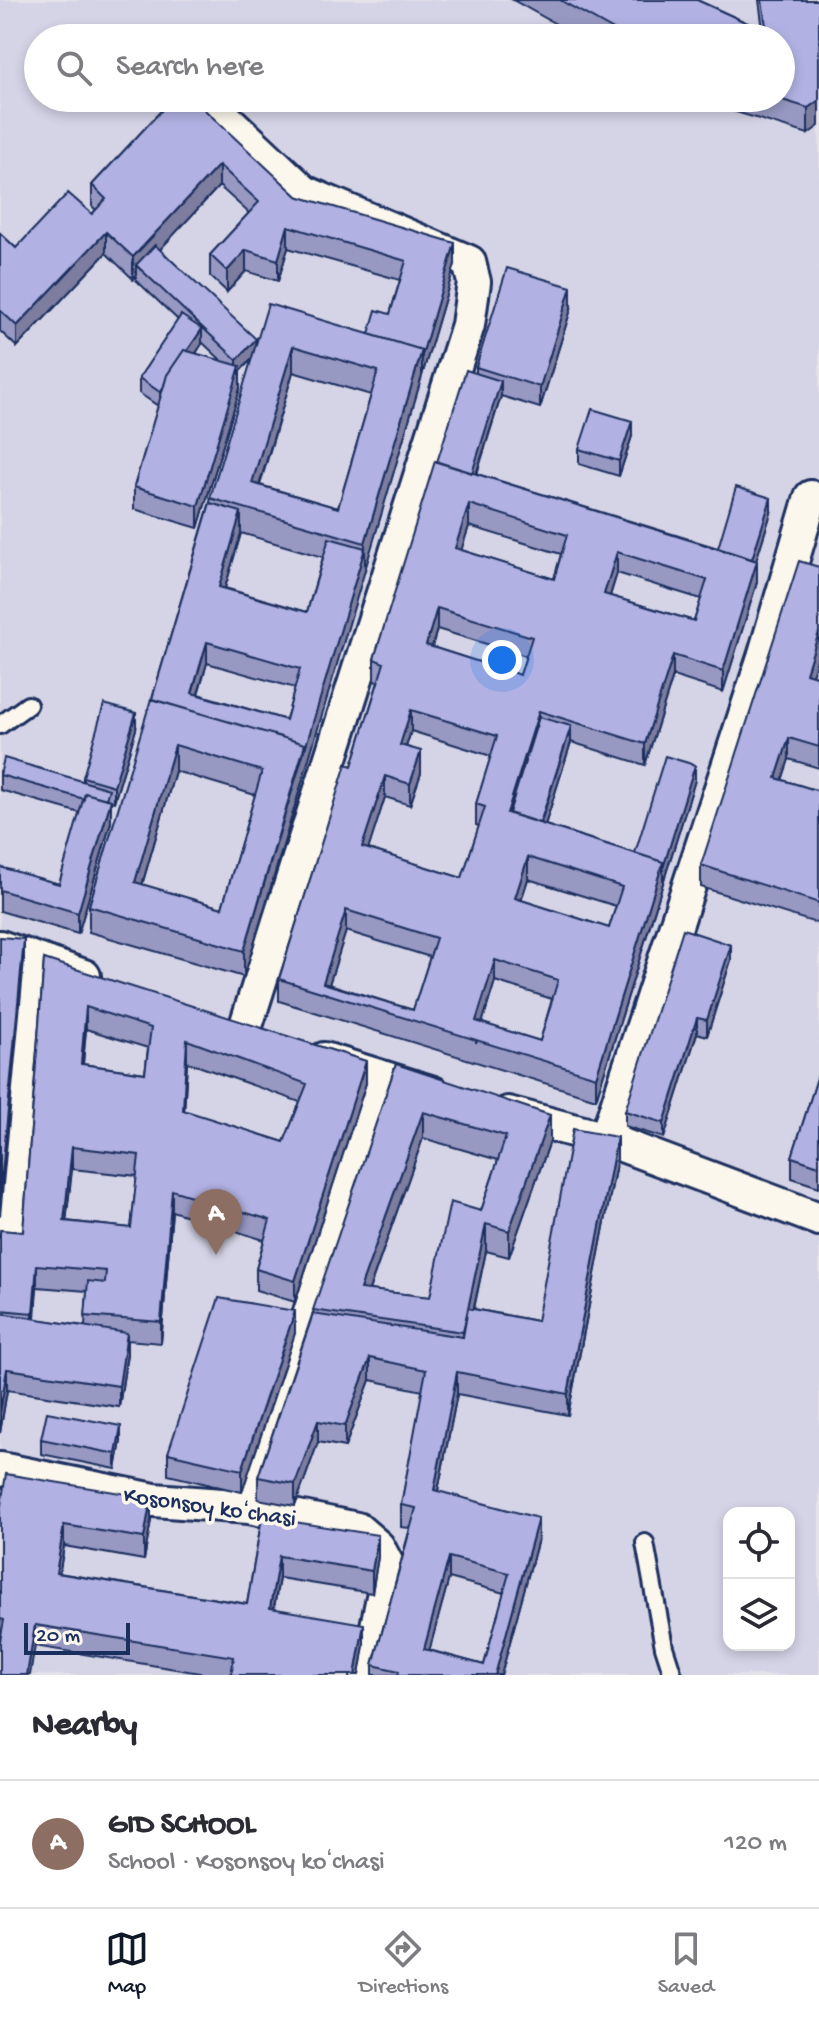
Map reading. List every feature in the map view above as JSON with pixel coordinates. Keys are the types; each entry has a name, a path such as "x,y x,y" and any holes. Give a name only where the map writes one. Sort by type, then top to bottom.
{"street":[{"path":"219,112 304,192 349,214 385,224 451,252 469,262 474,282 463,340 258,1036 383,1080 606,1139 819,1219"},
{"path":"606,1139 764,657 811,497"},
{"path":"0,947 111,986"},
{"path":"14,1228 19,1061 38,960"},
{"path":"249,1507 383,1080"},
{"name":"Kosonsoy koʻchasi","path":"0,1469 154,1500 249,1507 357,1529 378,1547 389,1568 367,1675"}],"lane":[{"path":"0,725 28,705"},
{"path":"645,1543 664,1647 673,1675"}],"shaded area":[{"path":"0,0 819,0 819,1675 0,1675"}],"building":[{"path":"560,0 697,0 750,24 603,24"},
{"path":"762,0 819,0 819,100 808,108 795,104 795,24 766,24"},
{"path":"160,112 207,112 297,196 455,243 422,355 422,350 369,334 376,310 390,314 406,261 288,226 278,260 246,250 227,271 210,255 259,202 219,165 133,257 106,232 17,326 0,310 0,233 16,248 68,193 92,214 106,199 92,185"},
{"path":"155,245 256,339 237,360 136,265"},
{"path":"507,268 571,287 540,387 476,367"},
{"path":"268,304 422,350 365,543 210,498","holes":["293,346 378,371 338,508 252,483"]},
{"path":"181,315 202,329 167,375 160,392 139,378"},
{"path":"184,350 240,366 198,506 134,487 167,375"},
{"path":"466,370 501,381 472,473 437,462"},
{"path":"592,409 632,421 619,461 579,449"},
{"path":"435,461 757,561 723,671 673,655 645,744 539,711 507,813 663,862 596,1077 279,979 346,764 352,766 384,663 374,659","holes":["469,504 567,535 554,579 455,548","617,552 707,580 694,621 604,594","437,608 532,637 520,675 426,645","411,710 497,736 476,804 485,807 462,878 362,847 385,776 410,784 421,751 400,745","528,857 622,887 609,928 515,898","346,910 436,938 413,1010 323,983","495,960 558,980 540,1041 476,1021"]},
{"path":"736,487 771,498 752,559 718,548"},
{"path":"210,503 241,512 219,587 307,612 329,538 365,548 305,749 305,744 152,699","holes":["207,642 300,669 286,720 192,693"]},
{"path":"799,561 819,567 819,632 806,673 819,677 819,747 789,738 776,778 819,791 819,903 701,865"},
{"path":"151,699 305,744 244,951 89,906","holes":["175,745 262,771 222,908 135,882"]},
{"path":"104,704 136,713 114,786 83,777"},
{"path":"539,717 571,726 540,823 509,813"},
{"path":"665,756 695,765 663,868 663,862 635,853"},
{"path":"4,758 109,789 106,799 85,793 84,799 0,775"},
{"path":"85,793 111,800 78,913 0,890 0,867 59,884"},
{"path":"683,929 731,945 707,1020 697,1018 664,1123 625,1111"},
{"path":"0,937 24,939 0,1195"},
{"path":"44,959 366,1061 295,1281 256,1269 270,1220 172,1190 161,1322 85,1316 88,1281 105,1283 106,1271 37,1265 33,1313 0,1310 0,1230 23,1232","holes":["86,1007 151,1028 145,1073 81,1064","187,1040 307,1084 284,1142 183,1110","72,1147 139,1155 131,1228 64,1221"]},
{"path":"396,1064 550,1115 509,1231 486,1224 463,1332 313,1310","holes":["423,1112 506,1136 481,1211 450,1202 430,1297 360,1289"]},
{"path":"819,1072 819,1166 792,1157"},
{"path":"573,1129 617,1137 568,1394 457,1372 434,1490 538,1518 495,1675 398,1675 399,1671 373,1665 416,1508 401,1505 426,1370 370,1358 345,1426 318,1421 295,1484 258,1477 313,1314 463,1337 468,1308 537,1321","holes":["449,1557 509,1573 484,1665 424,1649"]},
{"path":"219,1298 295,1311 242,1470 168,1453"},
{"path":"0,1313 127,1333 119,1386 7,1369 0,1412"},
{"path":"47,1412 121,1426 116,1454 41,1439"},
{"path":"6,1474 151,1498 144,1538 64,1525 56,1573 247,1604 262,1517 378,1535 372,1571 279,1556 270,1608 364,1624 355,1675 231,1675 234,1657 35,1625 27,1675 0,1675 0,1641 4,1620 0,1619 0,1511"}],"place":[{"name":"GID SCHOOL","path":"216,1255"}]}
